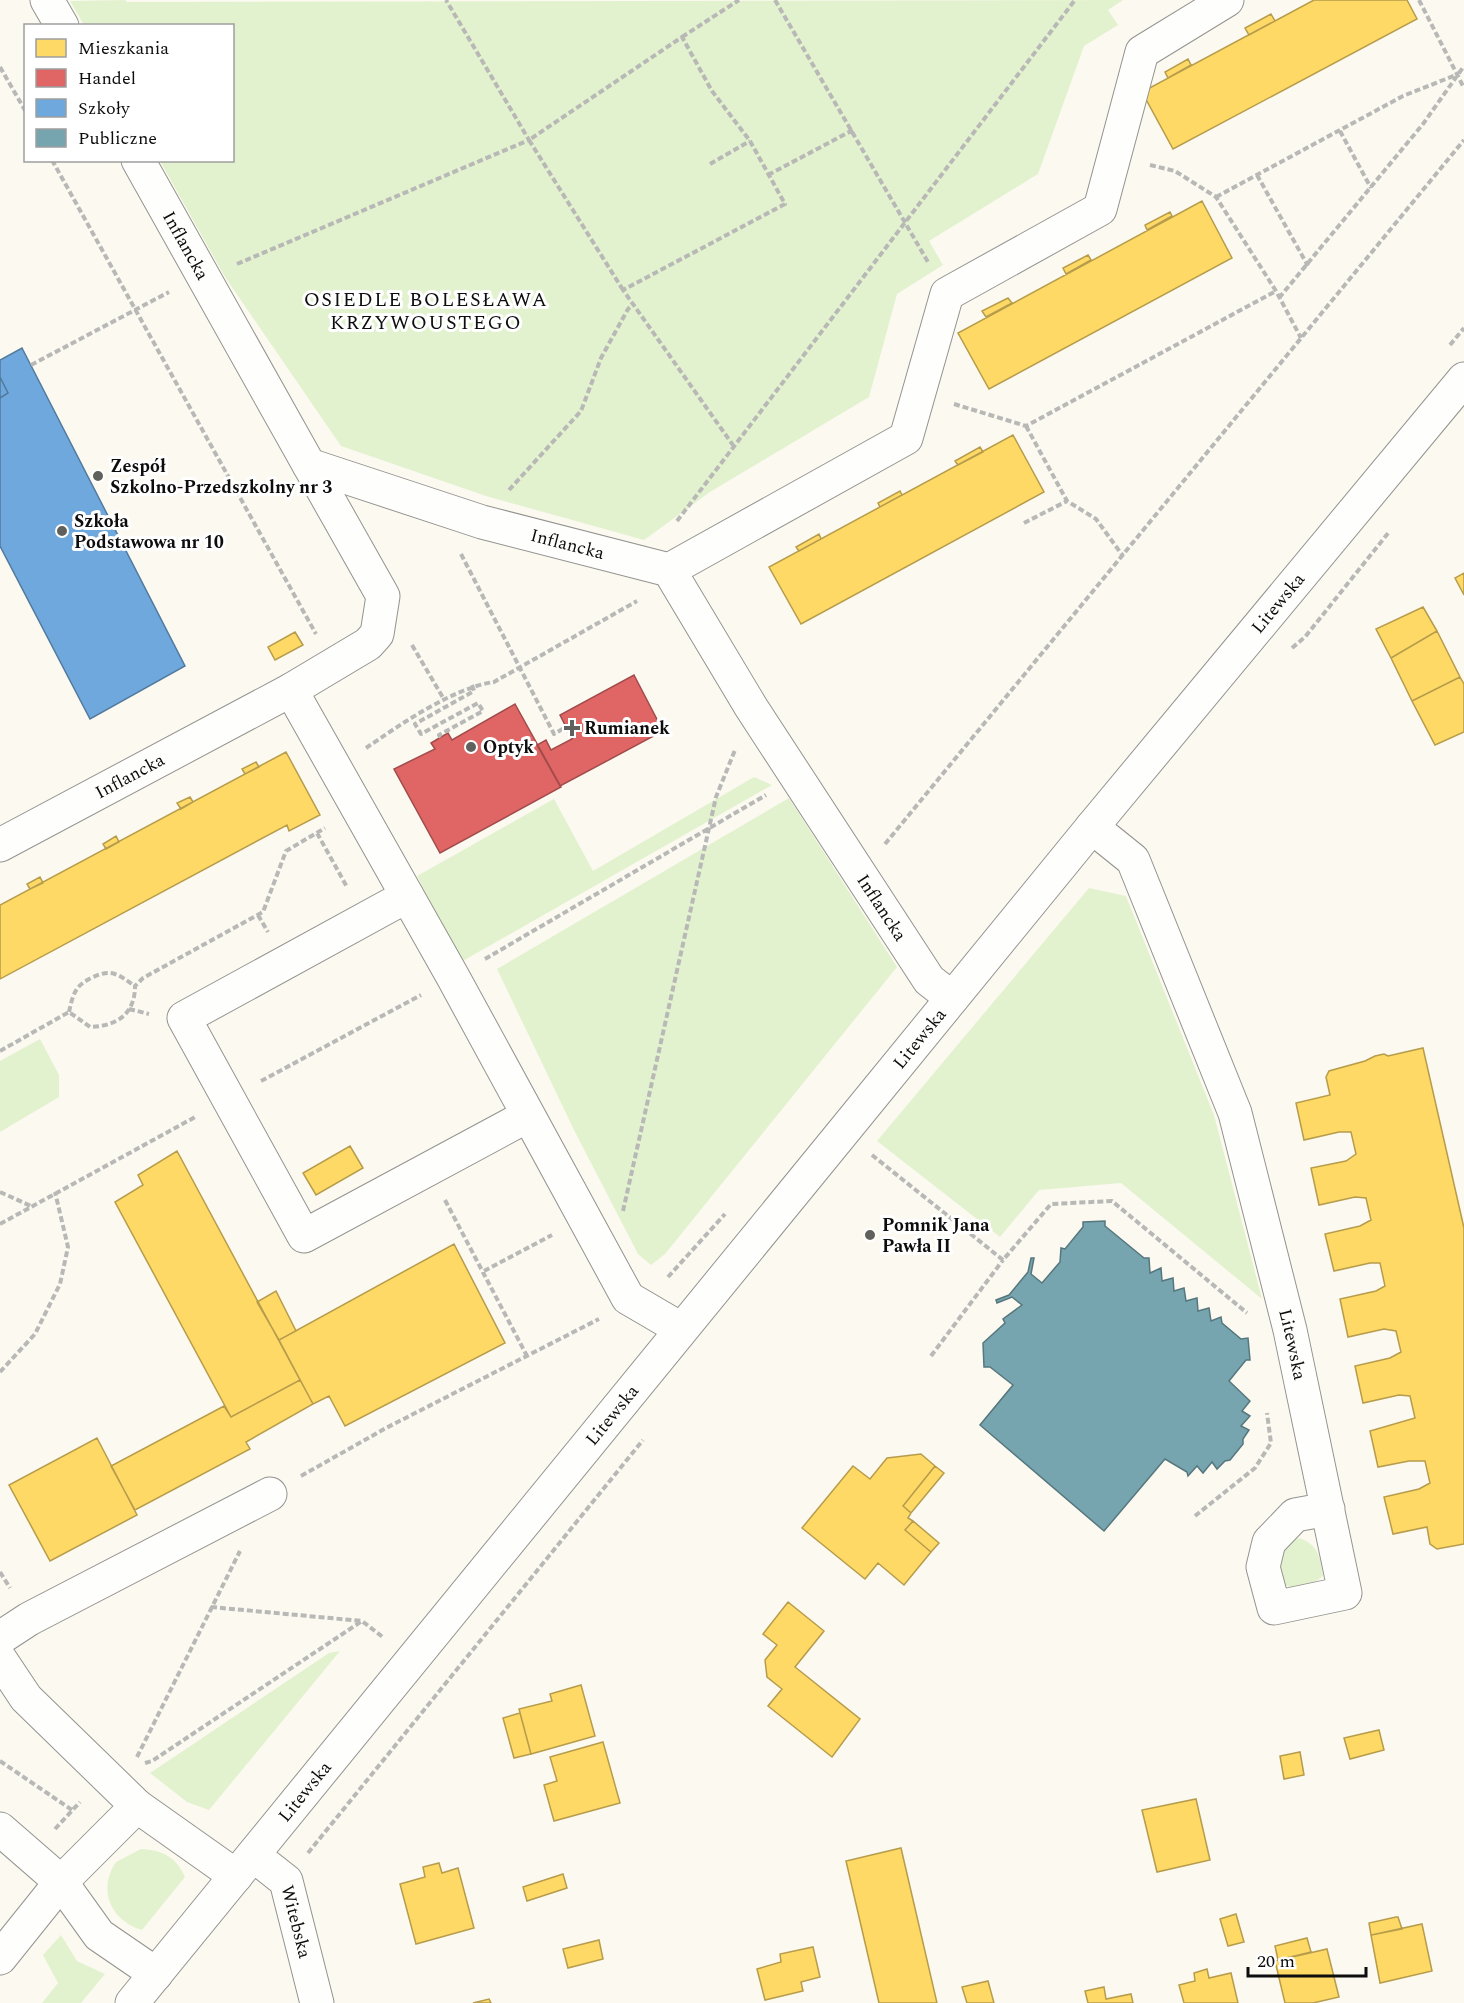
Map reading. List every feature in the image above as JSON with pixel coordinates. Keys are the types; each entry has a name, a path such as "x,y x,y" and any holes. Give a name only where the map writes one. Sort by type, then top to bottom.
{"street":[{"path":"47,0 61,24"},
{"path":"661,569 906,438 947,294 1100,209 1142,52 1227,0"},
{"name":"Inflancka","path":"0,845 334,666 368,644 376,634 383,596 139,162"},
{"name":"Litewska","path":"132,2003 1092,827 1464,379"},
{"name":"Inflancka","path":"309,465 482,522 661,569 929,980 952,998"},
{"path":"291,690 453,977 598,1247 628,1298 681,1329"},
{"name":"Litewska","path":"1092,827 1133,860 1235,1113 1290,1330 1328,1509"},
{"path":"407,896 184,1018 304,1236 527,1116"},
{"path":"0,1638 29,1619 270,1494"},
{"name":"Witebska","path":"0,1659 26,1698 118,1770 137,1806 245,1866 286,1881 317,2003"},
{"path":"0,1958 61,1882 137,1806"},
{"path":"0,1829 61,1882 99,1935 156,1974"}],"path":[{"path":"446,0 529,140 623,290 735,448"},
{"path":"234,266 529,140 739,0"},
{"path":"775,0 947,294"},
{"path":"661,569 660,542 735,448 1074,0"},
{"path":"1419,0 1464,88"},
{"path":"623,290 785,204 750,141 712,91 682,37"},
{"path":"1280,298 1423,124 1464,66"},
{"path":"0,67 24,109"},
{"path":"1216,197 1402,96 1458,74"},
{"path":"768,175 853,130"},
{"path":"1340,131 1371,188"},
{"path":"860,875 1464,140"},
{"path":"710,164 750,141"},
{"path":"1114,156 1175,171 1216,197 1276,291 1302,338"},
{"path":"53,162 334,666"},
{"path":"1257,175 1308,266"},
{"path":"31,365 136,311 177,287"},
{"path":"1026,426 1276,291"},
{"path":"566,727 554,734 459,550 581,411 601,358 628,309 634,304"},
{"path":"919,393 1026,426 1067,501 1096,519 1123,556"},
{"path":"1024,523 1067,501"},
{"path":"411,644 445,701"},
{"path":"441,737 439,735 483,711 478,703 421,734 415,724 474,691 472,685"},
{"path":"598,1247 618,1234 711,828 716,797 751,707"},
{"path":"0,1224 453,977 797,777"},
{"path":"317,833 364,919"},
{"path":"69,1012 73,994 80,983 104,971 117,974 135,986"},
{"path":"864,1149 1004,1260"},
{"path":"428,1169 527,1356"},
{"path":"0,1192 32,1206"},
{"path":"0,1372 35,1334 60,1284 68,1247 56,1192"},
{"path":"931,1356 1004,1260 1051,1204 1112,1201 1252,1318"},
{"path":"270,1494 386,1428 612,1312 646,1277 670,1277 729,1209"},
{"path":"484,1272 583,1218"},
{"path":"1195,1516 1255,1468 1271,1443 1266,1409"},
{"path":"286,1881 650,1432"},
{"path":"118,1770 211,1607 243,1545"},
{"path":"211,1607 362,1622 411,1660"},
{"path":"118,1770 152,1761 362,1622"},
{"path":"0,1761 72,1810"}],"green space":[{"path":"1123,0 1108,10 1118,25 1084,46 1038,174 929,241 943,265 897,294 869,397 710,492 644,540 486,496 341,446 225,277 161,162 234,162 234,24 83,24 70,1"},
{"path":"754,777 772,785 461,962 417,876 554,799 593,871"},
{"path":"789,798 897,967 665,1254 651,1265 638,1254 575,1132 497,969"},
{"path":"1089,888 1126,896 1214,1115 1262,1299 1121,1183 1039,1190 1000,1237 877,1141"},
{"path":"40,1039 59,1075 59,1097 0,1132 0,1061"},
{"path":"1299,1538 1310,1544 1317,1552 1323,1576 1303,1591 1290,1588 1282,1582 1277,1568 1286,1547"},
{"path":"340,1651 209,1810 187,1802 150,1773 329,1653"},
{"path":"141,1849 156,1851 168,1856 177,1864 185,1877 142,1930 122,1920 110,1903 108,1893 110,1873 116,1862"},
{"path":"61,1935 77,1961 105,1974 81,2003 42,2003 58,1983 43,1955"}],"building: Mieszkania":[{"path":"1314,0 1407,0 1417,19 1173,149 1142,92"},
{"path":"1271,14 1275,21 1249,35 1245,28"},
{"path":"1188,59 1191,65 1168,78 1165,72"},
{"path":"1202,201 1232,258 989,389 958,333"},
{"path":"1170,212 1172,216 1147,230 1145,225"},
{"path":"1088,255 1091,260 1066,274 1063,268"},
{"path":"1008,298 1012,303 986,317 982,311"},
{"path":"1013,435 1044,492 801,624 769,567"},
{"path":"980,447 983,452 958,465 955,461"},
{"path":"900,491 902,495 880,507 878,503"},
{"path":"819,534 821,539 799,551 796,547"},
{"path":"1464,573 1464,595 1455,578"},
{"path":"1423,607 1437,631 1391,658 1376,629"},
{"path":"1437,631 1460,677 1412,701 1391,658"},
{"path":"295,632 303,645 275,660 268,647"},
{"path":"1460,677 1464,684 1464,732 1435,745 1412,701"},
{"path":"286,752 320,815 289,831 287,825 0,979 0,905"},
{"path":"256,762 259,767 245,774 242,769"},
{"path":"190,797 193,802 181,809 177,803"},
{"path":"116,836 119,842 106,849 103,844"},
{"path":"40,877 43,883 30,889 27,884"},
{"path":"1423,1048 1464,1228 1464,1544 1437,1549 1430,1544 1427,1527 1393,1534 1384,1497 1419,1489 1430,1483 1425,1461 1409,1461 1378,1467 1370,1431 1415,1418 1410,1396 1399,1395 1363,1403 1355,1366 1390,1358 1401,1352 1396,1331 1384,1329 1348,1337 1340,1299 1376,1291 1385,1286 1380,1263 1334,1271 1325,1234 1360,1226 1371,1220 1366,1198 1355,1197 1319,1205 1311,1168 1346,1161 1356,1154 1351,1132 1339,1132 1304,1140 1296,1103 1330,1095 1326,1077 1329,1071 1375,1056 1384,1054 1388,1056"},
{"path":"350,1146 363,1168 316,1195 303,1173"},
{"path":"177,1151 300,1380 231,1417 115,1202 143,1185 138,1175"},
{"path":"454,1244 505,1343 345,1426 329,1396 313,1404 279,1340"},
{"path":"276,1291 296,1331 279,1340 257,1302"},
{"path":"300,1380 313,1404 246,1442 250,1449 135,1510 111,1466 224,1406 231,1417"},
{"path":"97,1438 137,1515 50,1561 9,1485"},
{"path":"921,1454 935,1466 903,1506 911,1513 908,1518 913,1521 905,1530 931,1552 904,1585 878,1563 865,1579 802,1528 853,1466 870,1479 887,1458"},
{"path":"935,1466 944,1473 911,1513 903,1506"},
{"path":"913,1521 939,1543 931,1552 905,1530"},
{"path":"788,1602 824,1631 795,1667 860,1719 832,1757 768,1706 782,1689 767,1677 765,1660 777,1645 763,1634"},
{"path":"581,1685 595,1736 531,1754 519,1709 552,1701 550,1694"},
{"path":"520,1713 531,1754 514,1758 503,1718"},
{"path":"1379,1730 1384,1750 1350,1759 1344,1738"},
{"path":"603,1742 620,1803 554,1821 544,1785 557,1781 550,1757"},
{"path":"1300,1752 1304,1775 1284,1779 1280,1756"},
{"path":"1196,1799 1210,1860 1157,1872 1142,1810"},
{"path":"901,1848 937,2003 879,2003 846,1861"},
{"path":"439,1863 442,1873 458,1868 474,1928 416,1944 400,1884 425,1877 423,1867"},
{"path":"563,1874 567,1888 527,1901 523,1887"},
{"path":"1236,1914 1244,1942 1228,1946 1220,1919"},
{"path":"1398,1917 1402,1929 1371,1935 1369,1923"},
{"path":"1422,1924 1432,1971 1380,1983 1371,1935"},
{"path":"1307,1938 1311,1952 1278,1960 1275,1946"},
{"path":"599,1940 603,1959 568,1968 563,1949"},
{"path":"813,1947 820,1977 801,1982 803,1991 765,2000 757,1969 781,1962 780,1954"},
{"path":"1327,1949 1339,1997 1313,2003 1285,2003 1275,1961"},
{"path":"1207,1969 1209,1978 1231,1973 1238,2003 1184,2003 1179,1985 1195,1981 1194,1973"},
{"path":"988,1981 994,2003 967,2003 962,1987"},
{"path":"1104,1987 1106,1999 1131,1994 1133,2003 1088,2003 1085,1991"},
{"path":"489,1999 491,2003 473,2003"}],"building: Handel":[{"path":"634,675 663,731 560,786 537,745 546,740 551,750 572,739 560,715"},
{"path":"515,704 561,787 440,853 394,769 435,749 431,743 448,733 452,740"}],"building: Szkoły":[{"path":"22,348 185,666 90,719 0,546 0,398 8,393 0,377 0,360"},
{"path":"0,377 8,393 0,398"}],"building: Publiczne":[{"path":"1105,1221 1105,1226 1144,1258 1149,1258 1150,1273 1161,1268 1162,1281 1173,1278 1174,1291 1184,1288 1186,1301 1197,1298 1198,1311 1209,1308 1211,1321 1221,1317 1222,1323 1241,1339 1248,1338 1250,1360 1246,1360 1229,1381 1250,1401 1242,1411 1250,1416 1241,1426 1249,1430 1243,1439 1243,1444 1230,1460 1225,1461 1217,1469 1212,1462 1203,1473 1197,1466 1188,1476 1187,1472 1165,1459 1104,1531 980,1425 1013,1385 990,1367 984,1367 983,1343 1005,1323 1003,1319 1022,1305 1012,1297 997,1303 996,1300 1009,1295 1028,1272 1031,1258 1034,1258 1031,1274 1042,1283 1060,1262 1061,1248 1065,1249 1083,1227 1083,1222"}],"place":[{"name":"Zespół Szkolno-Przedszkolny nr 3","path":"98,476"},
{"name":"Szkoła Podstawowa nr 10","path":"62,531"},
{"name":"Rumianek","path":"572,728"},
{"name":"Optyk","path":"471,747"},
{"name":"Pomnik Jana Pawła II","path":"870,1235"}],"district":[{"name":"OSIEDLE BOLESŁAWA KRZYWOUSTEGO","path":"426,310"}]}
